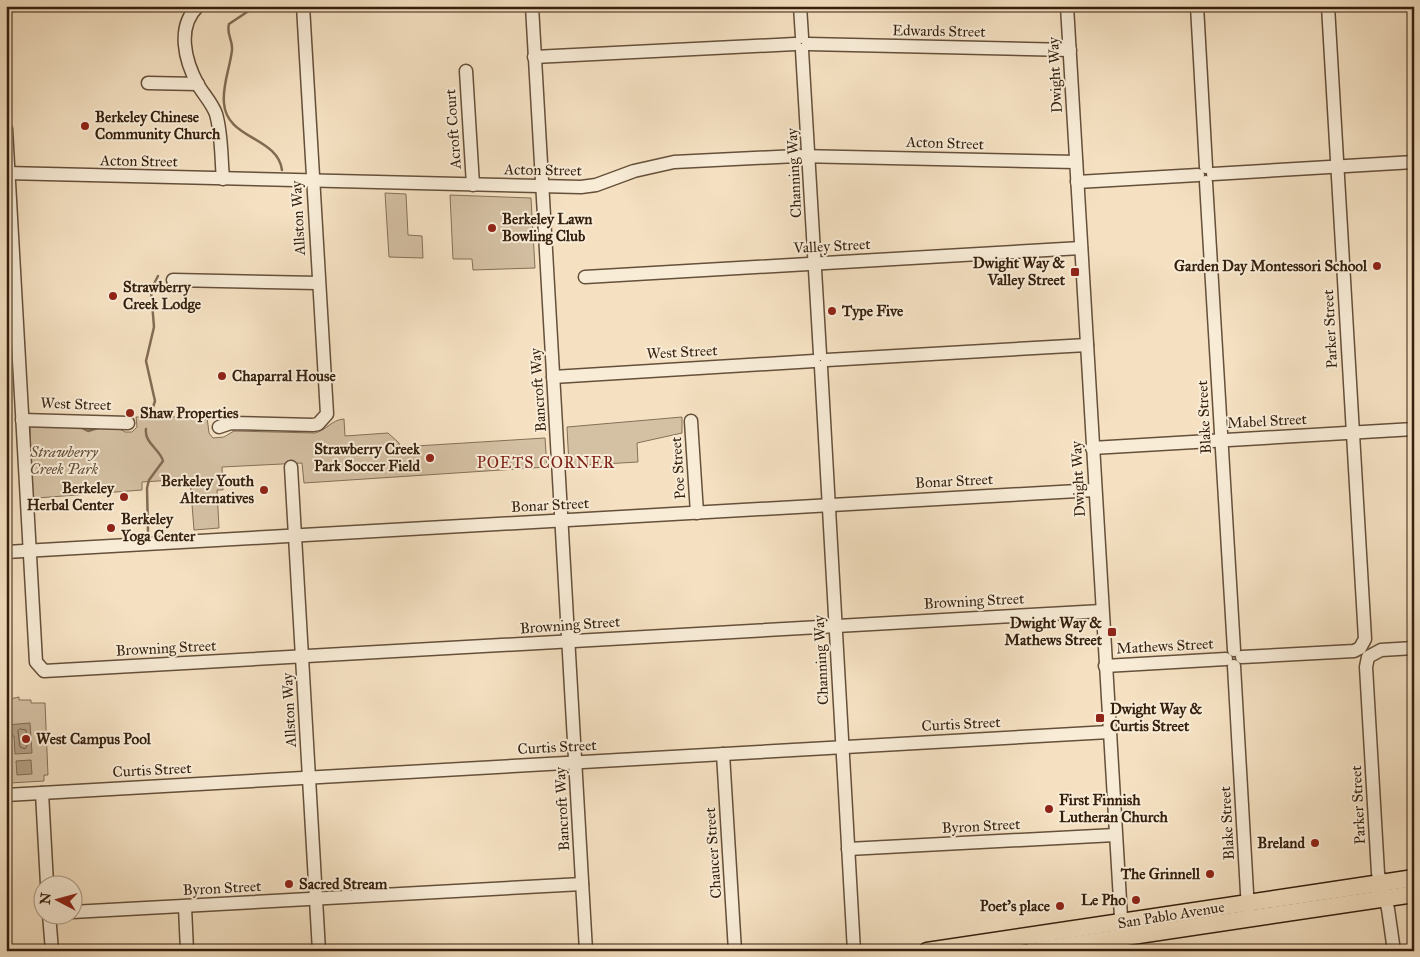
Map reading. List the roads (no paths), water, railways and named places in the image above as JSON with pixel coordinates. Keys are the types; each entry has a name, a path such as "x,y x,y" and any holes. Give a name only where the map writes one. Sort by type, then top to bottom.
{"main road":[{"name":"San Pablo Avenue","path":"1383,891 1414,878"},
{"name":"San Pablo Avenue","path":"1032,951 1122,937 1248,910 1383,891 1414,894"},
{"name":"San Pablo Avenue","path":"927,951 1122,937"}],"street":[{"path":"198,6 188,20 184,42 198,84 215,112 219,128 223,179"},
{"name":"Allston Way","path":"220,427 231,423 303,426 318,424 327,414 328,409 318,283 303,6"},
{"name":"Bancroft Way","path":"532,6 586,951"},
{"name":"Channing Way","path":"800,6 854,951"},
{"name":"Dwight Way","path":"1067,6 1122,937"},
{"name":"Blake Street","path":"1196,6 1248,910"},
{"name":"Parker Street","path":"1328,6 1378,873 1394,951"},
{"name":"Edwards Street","path":"534,57 802,44 1070,50"},
{"name":"Acroft Court","path":"466,71 473,184"},
{"path":"148,83 198,84"},
{"path":"6,129 30,551"},
{"name":"Acton Street","path":"7,173 312,182 588,187 657,165 674,162 809,156 1076,162"},
{"path":"1077,182 1414,162"},
{"name":"Valley Street","path":"586,277 1081,248"},
{"path":"173,280 318,283"},
{"name":"West Street","path":"553,377 1087,345"},
{"name":"West Street","path":"22,420 128,423"},
{"name":"Poe Street","path":"692,421 697,513"},
{"name":"Mabel Street","path":"1092,448 1414,429"},
{"name":"Allston Way","path":"291,467 319,951"},
{"name":"Bonar Street","path":"6,552 1095,490"},
{"name":"Browning Street","path":"30,551 36,662 40,669 46,671 1102,611"},
{"name":"Mathews Street","path":"1105,666 1414,648"},
{"name":"Curtis Street","path":"6,795 1109,732"},
{"name":"Chaucer Street","path":"723,754 735,951"},
{"path":"42,793 46,874"},
{"name":"Byron Street","path":"848,849 1115,835"},
{"name":"Byron Street","path":"82,912 582,884"},
{"path":"185,907 187,951"},
{"path":"50,924 52,951"}],"water":[{"path":"30,723 32,753 15,754 14,736 6,736 6,725"},
{"path":"31,760 32,774 17,775 16,761"}],"waterway":[{"path":"256,6 229,24 228,31 232,50 224,90 224,103 227,115 233,124 272,151 278,159 282,170"},
{"path":"151,413 155,401 146,361 154,327 151,290 158,276"},
{"path":"80,427 88,431 98,428"},
{"path":"146,429 147,438 163,461 149,480 147,488 148,531"}],"place":[{"name":"Berkeley Chinese Community Church","path":"85,126"},
{"name":"Berkeley Lawn Bowling Club","path":"492,228"},
{"name":"Garden Day Montessori School","path":"1377,266"},
{"name":"Dwight Way & Valley Street","path":"1075,272"},
{"name":"Strawberry Creek Lodge","path":"113,296"},
{"name":"Type Five","path":"832,311"},
{"name":"Chaparral House","path":"222,376"},
{"name":"Shaw Properties","path":"130,413"},
{"name":"Strawberry Creek Park Soccer Field","path":"430,458"},
{"name":"Berkeley Youth Alternatives","path":"264,490"},
{"name":"Berkeley Herbal Center","path":"124,497"},
{"name":"Berkeley Yoga Center","path":"111,528"},
{"name":"Dwight Way & Mathews Street","path":"1112,632"},
{"name":"Dwight Way & Curtis Street","path":"1100,718"},
{"name":"West Campus Pool","path":"26,739"},
{"name":"First Finnish Lutheran Church","path":"1049,809"},
{"name":"Breland","path":"1315,843"},
{"name":"The Grinnell","path":"1210,874"},
{"name":"Sacred Stream","path":"289,884"},
{"name":"Le Pho","path":"1136,900"},
{"name":"Poet's place","path":"1060,906"}],"district":[{"name":"POETS CORNER","path":"546,462"}],"park label":[{"name":"Strawberry Creek Park","path":"64,460"}]}
